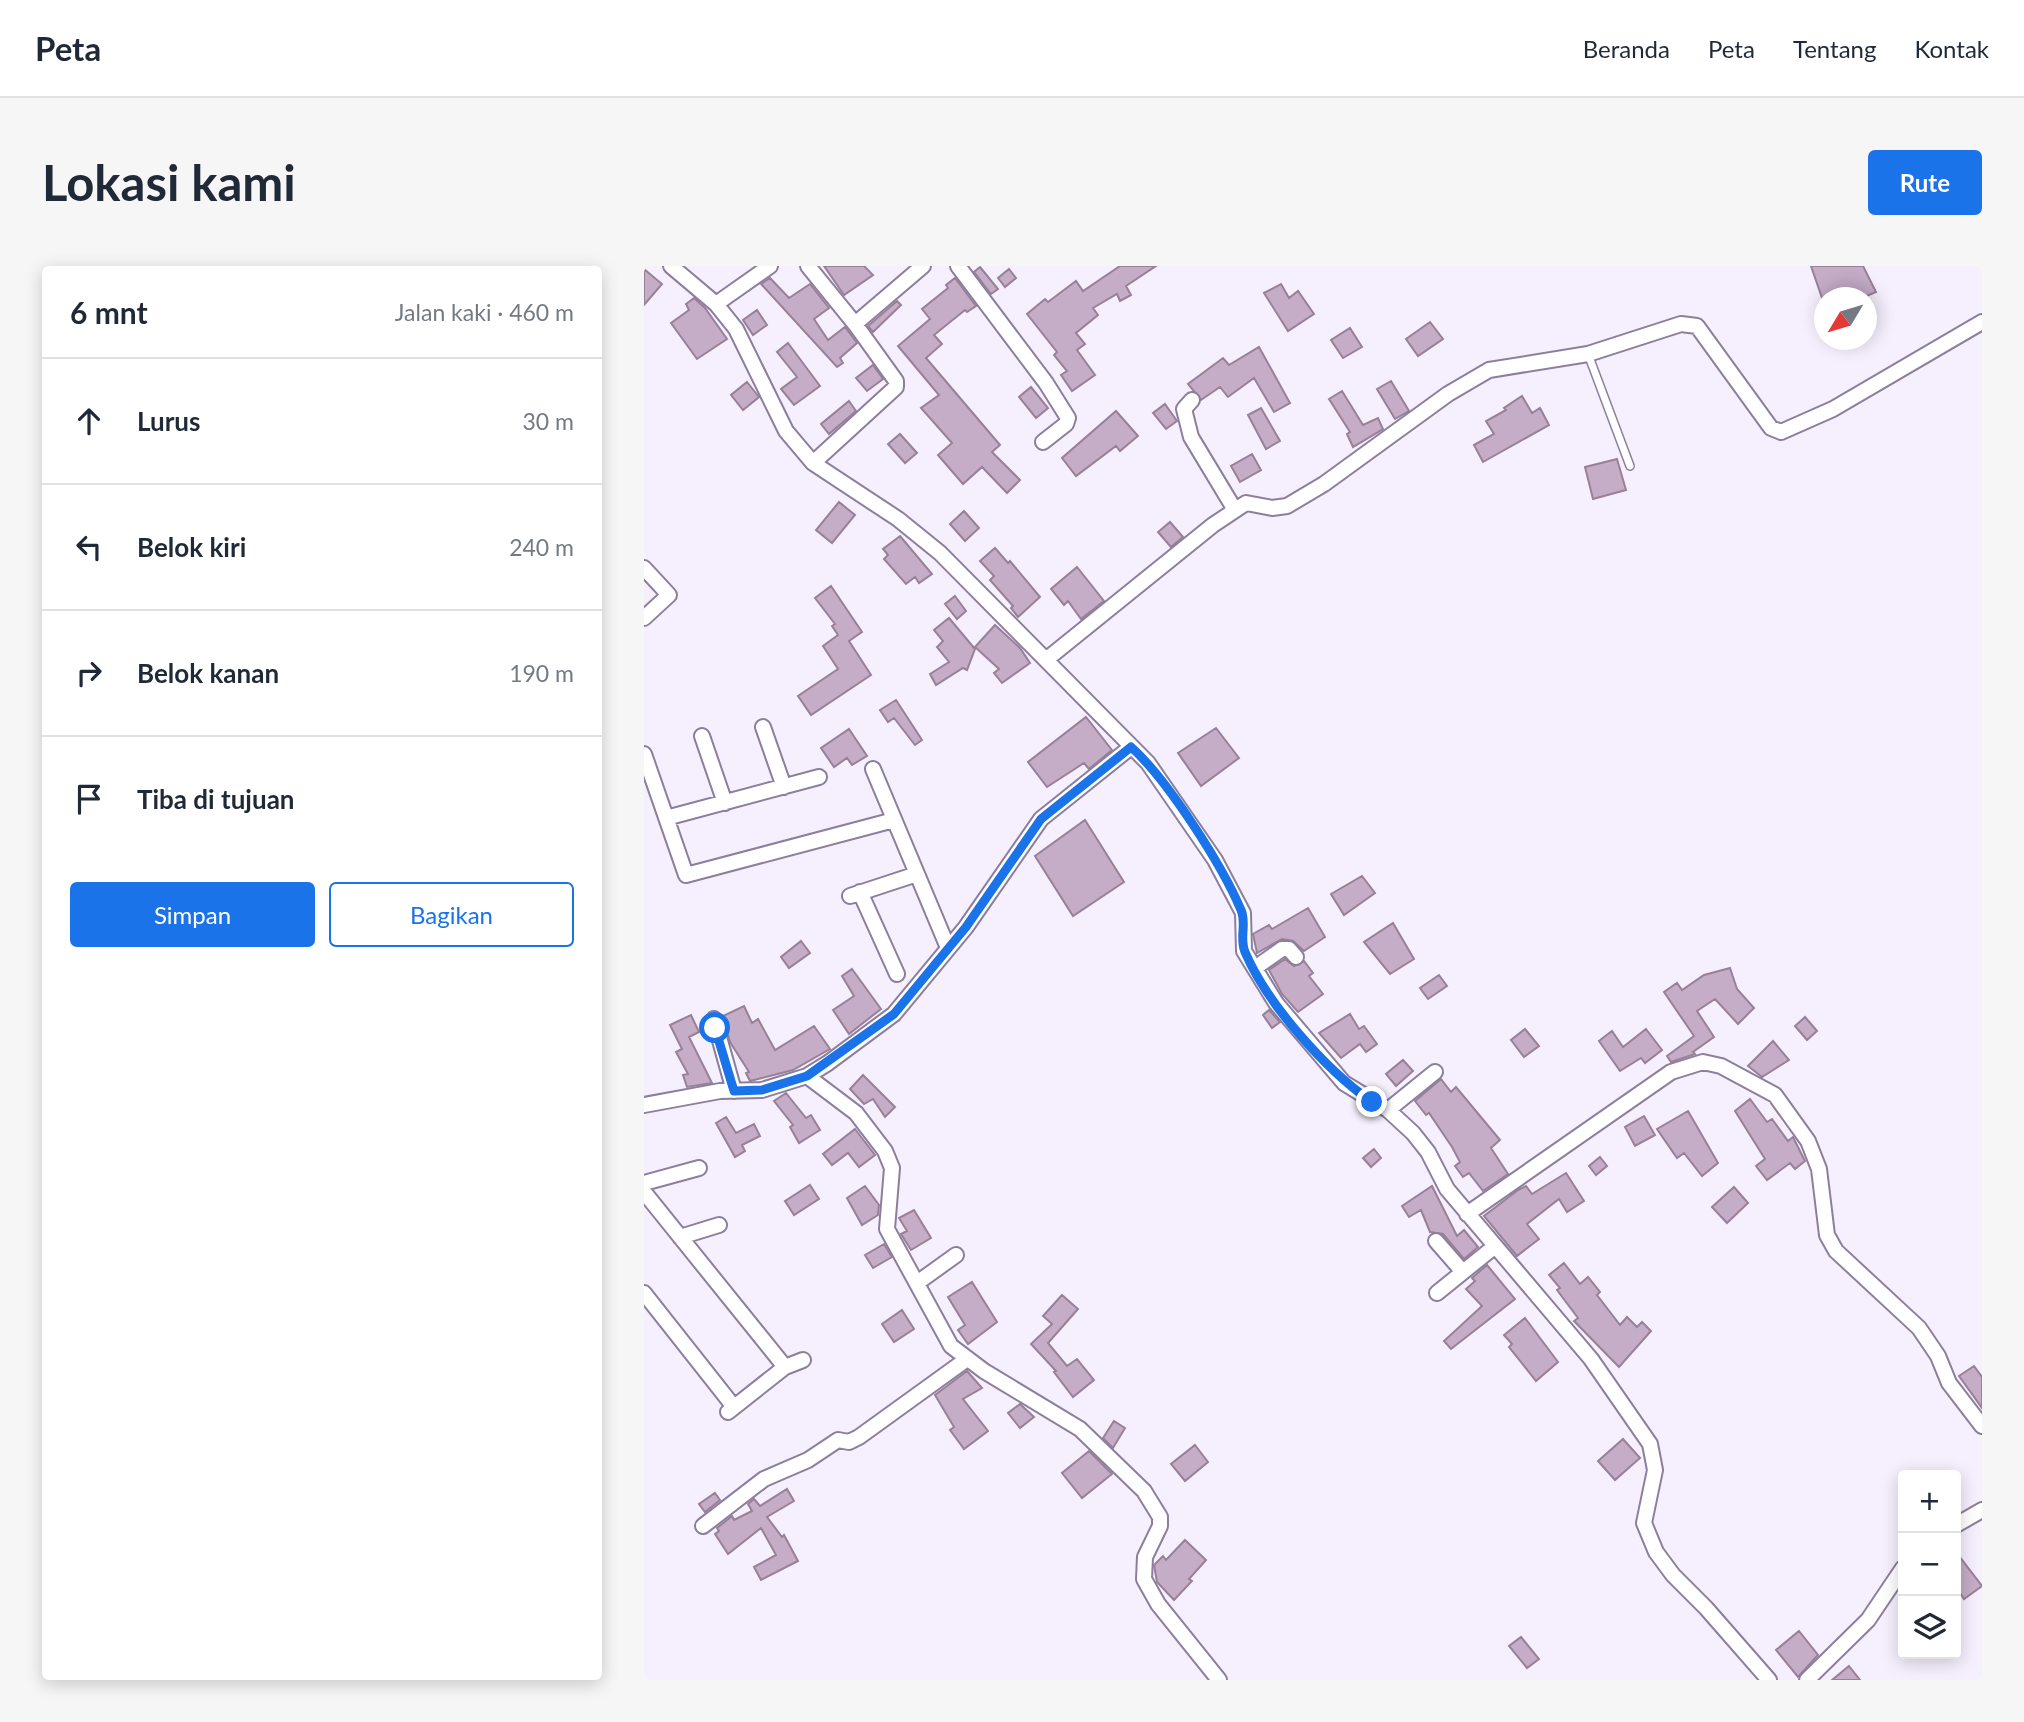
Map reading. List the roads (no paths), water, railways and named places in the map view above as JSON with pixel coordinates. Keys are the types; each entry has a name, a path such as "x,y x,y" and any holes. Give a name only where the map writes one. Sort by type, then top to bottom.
{"street":[{"path":"671,266 716,304 736,329 786,432 813,463 898,519 940,552 1148,763 1215,860 1243,913 1244,951 1291,1023 1344,1083 1388,1110 1420,1143 1447,1189 1591,1359 1650,1444 1655,1470 1644,1523 1656,1552 1672,1575 1706,1608 1769,1680"},
{"path":"716,304 770,266"},
{"path":"808,266 896,381 896,387 813,463"},
{"path":"855,324 923,266"},
{"path":"958,266 1038,372 1068,418 1066,424 1043,442"},
{"path":"1048,659 1246,503 1272,508 1287,506 1324,484 1448,394 1489,370 1588,354 1681,324 1698,327 1771,428 1781,432 1833,409 1982,322"},
{"path":"1192,400 1184,409 1191,437 1236,510"},
{"path":"644,568 669,596 644,618"},
{"path":"763,727 784,787"},
{"path":"702,736 725,803"},
{"path":"644,1105 734,1091 762,1090 807,1076 894,1014 966,927 1041,819 1131,747"},
{"path":"644,754 686,875 894,820"},
{"path":"873,769 946,943"},
{"path":"666,818 819,777"},
{"path":"897,974 855,894 917,874"},
{"path":"1255,968 1282,949 1289,949 1296,957"},
{"path":"715,1019 734,1091"},
{"path":"1467,1214 1671,1072 1703,1062 1721,1066 1775,1096 1795,1123 1808,1142 1819,1169 1823,1219 1836,1251 1919,1328 1938,1356 1949,1383 1982,1426"},
{"path":"1388,1110 1435,1072"},
{"path":"807,1076 856,1113 885,1151 892,1168 887,1229 943,1336 967,1359 1080,1429 1144,1491 1160,1517 1160,1526 1145,1557 1144,1579 1158,1604 1220,1680"},
{"path":"644,1183 699,1168"},
{"path":"644,1192 785,1367"},
{"path":"680,1237 719,1225"},
{"path":"1437,1241 1463,1272"},
{"path":"1437,1293 1494,1247"},
{"path":"917,1283 956,1255"},
{"path":"644,1293 731,1409 785,1367 803,1360"},
{"path":"703,1526 764,1479 808,1460 838,1440 849,1442 859,1437 967,1359"},
{"path":"1961,1522 1982,1510"},
{"path":"1807,1680 1868,1620 1898,1575"}],"lane":[{"path":"1588,354 1630,466"}]}
